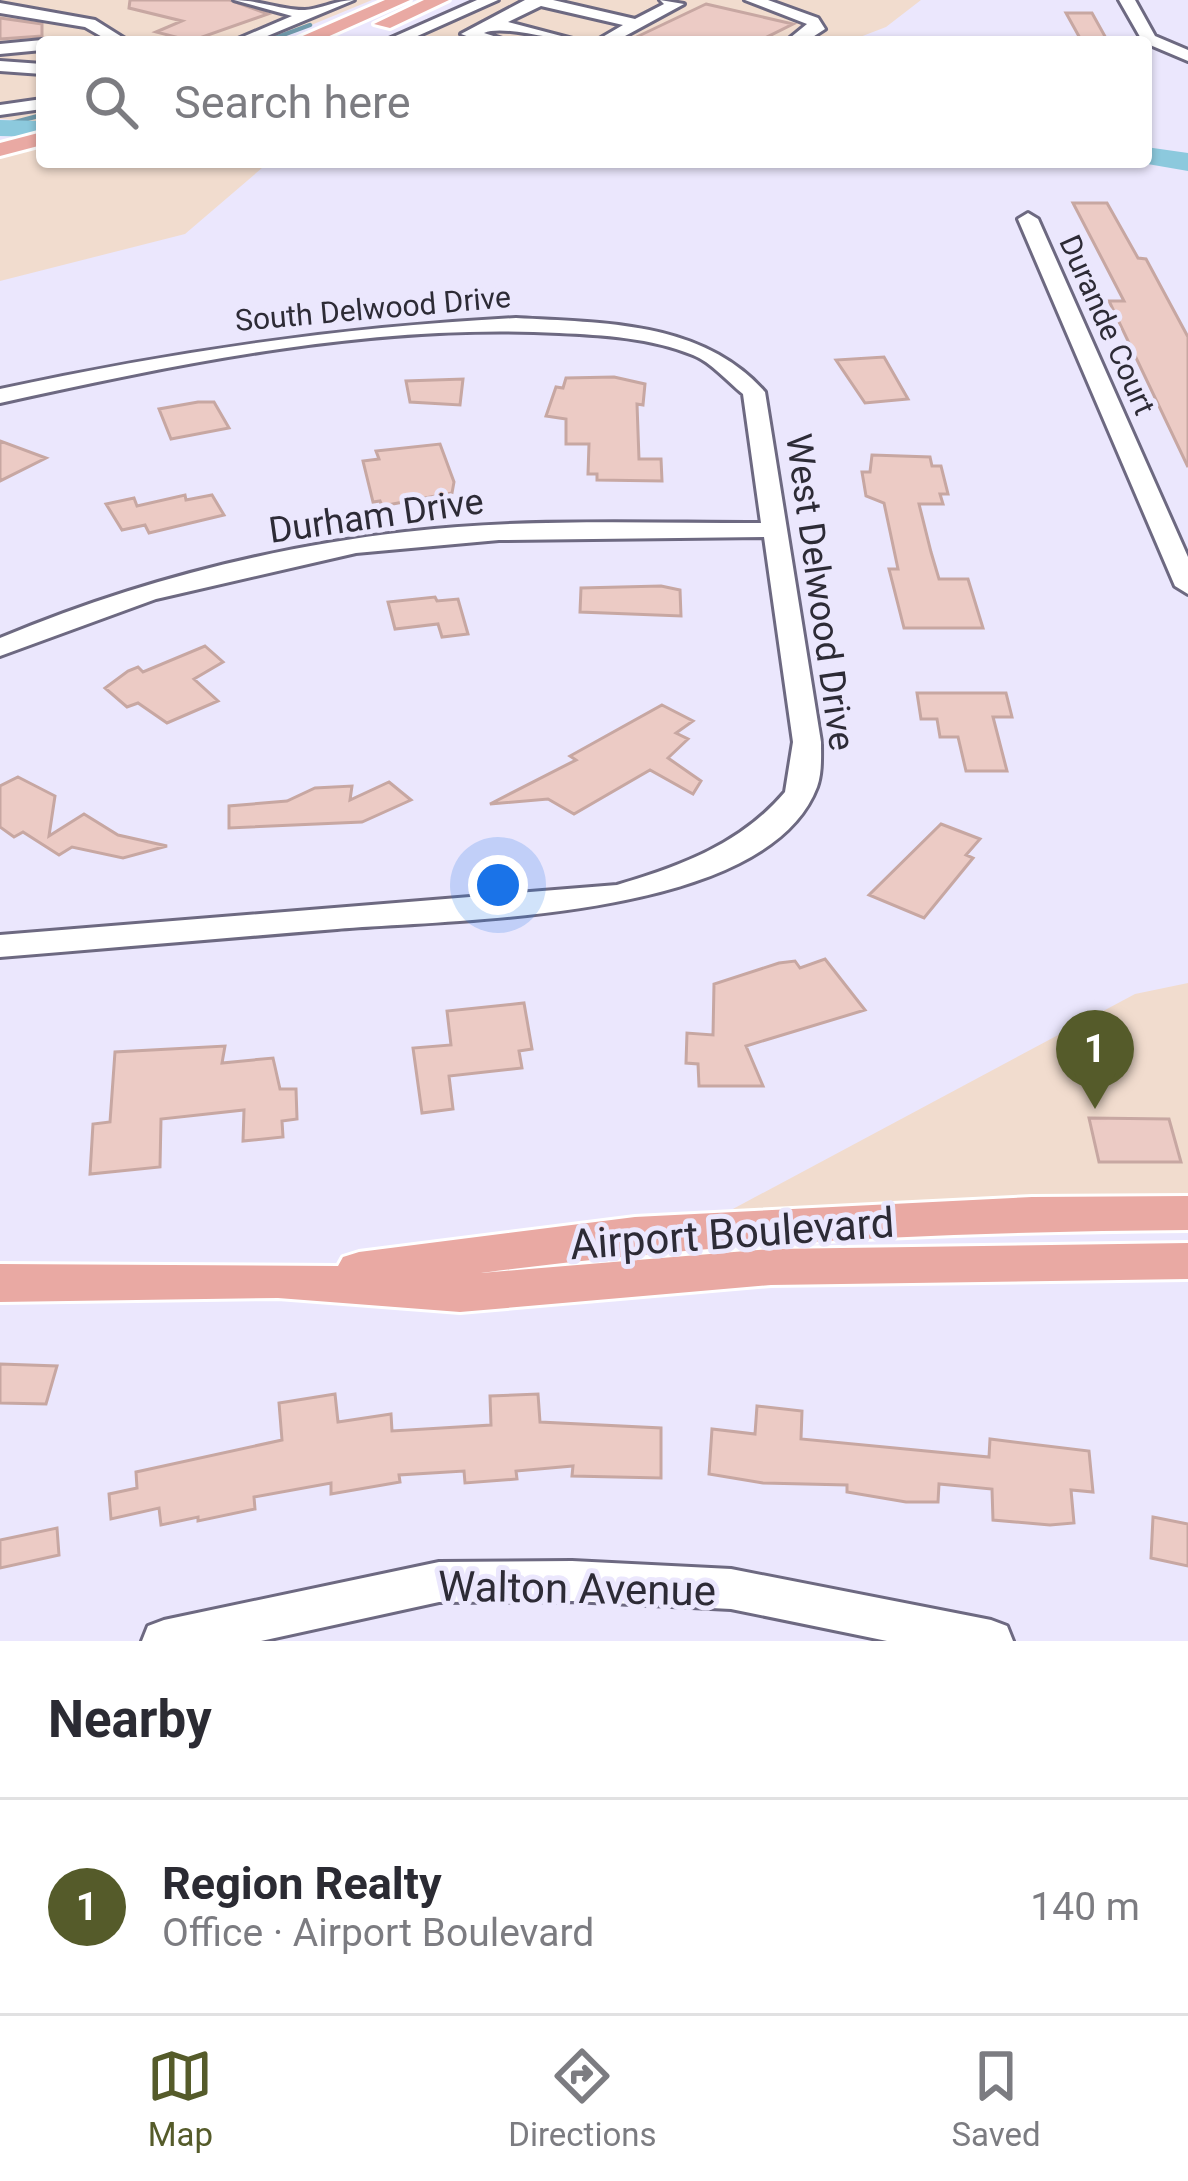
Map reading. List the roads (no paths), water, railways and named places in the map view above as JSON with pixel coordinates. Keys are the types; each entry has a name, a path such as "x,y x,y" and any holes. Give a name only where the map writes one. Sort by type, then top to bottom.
{"main road":[{"path":"313,36 401,0"},
{"path":"355,36 440,0"},
{"path":"0,150 36,140"},
{"name":"Airport Boulevard","path":"278,1280 635,1235 1032,1214 1188,1213"},
{"name":"Airport Boulevard","path":"0,1283 278,1280 460,1294 771,1267 1188,1261"}],"street":[{"path":"242,0 308,15"},
{"path":"254,36 346,0"},
{"path":"404,36 490,0"},
{"path":"470,34 538,0 638,24"},
{"path":"597,0 672,5"},
{"path":"754,0 813,21 817,29 805,36"},
{"path":"1126,0 1148,36"},
{"path":"614,36 672,5"},
{"path":"0,8 62,16 115,36"},
{"path":"517,12 598,36"},
{"path":"493,23 550,36"},
{"path":"431,25 478,36"},
{"path":"1152,40 1188,56"},
{"path":"0,49 36,46"},
{"path":"0,67 36,69"},
{"path":"0,110 36,105"},
{"name":"Durande Court","path":"1028,219 1188,586"},
{"name":"South Delwood Drive","path":"0,395 298,341 502,325 643,333 702,349 745,375"},
{"name":"West Delwood Drive","path":"0,946 618,895 722,858 770,823 799,795 807,742 754,392 745,375"},
{"name":"Durham Drive","path":"0,648 141,596 350,547 498,532 775,530"},
{"name":"Walton Avenue","path":"164,1641 439,1582 572,1580 731,1589 991,1641"}],"waterway":[{"path":"280,36 310,25"},
{"path":"0,126 36,117"},
{"path":"0,128 36,129"},
{"path":"1152,157 1188,162"}],"place":[{"name":"Region Realty","path":"1095,1109"}]}
